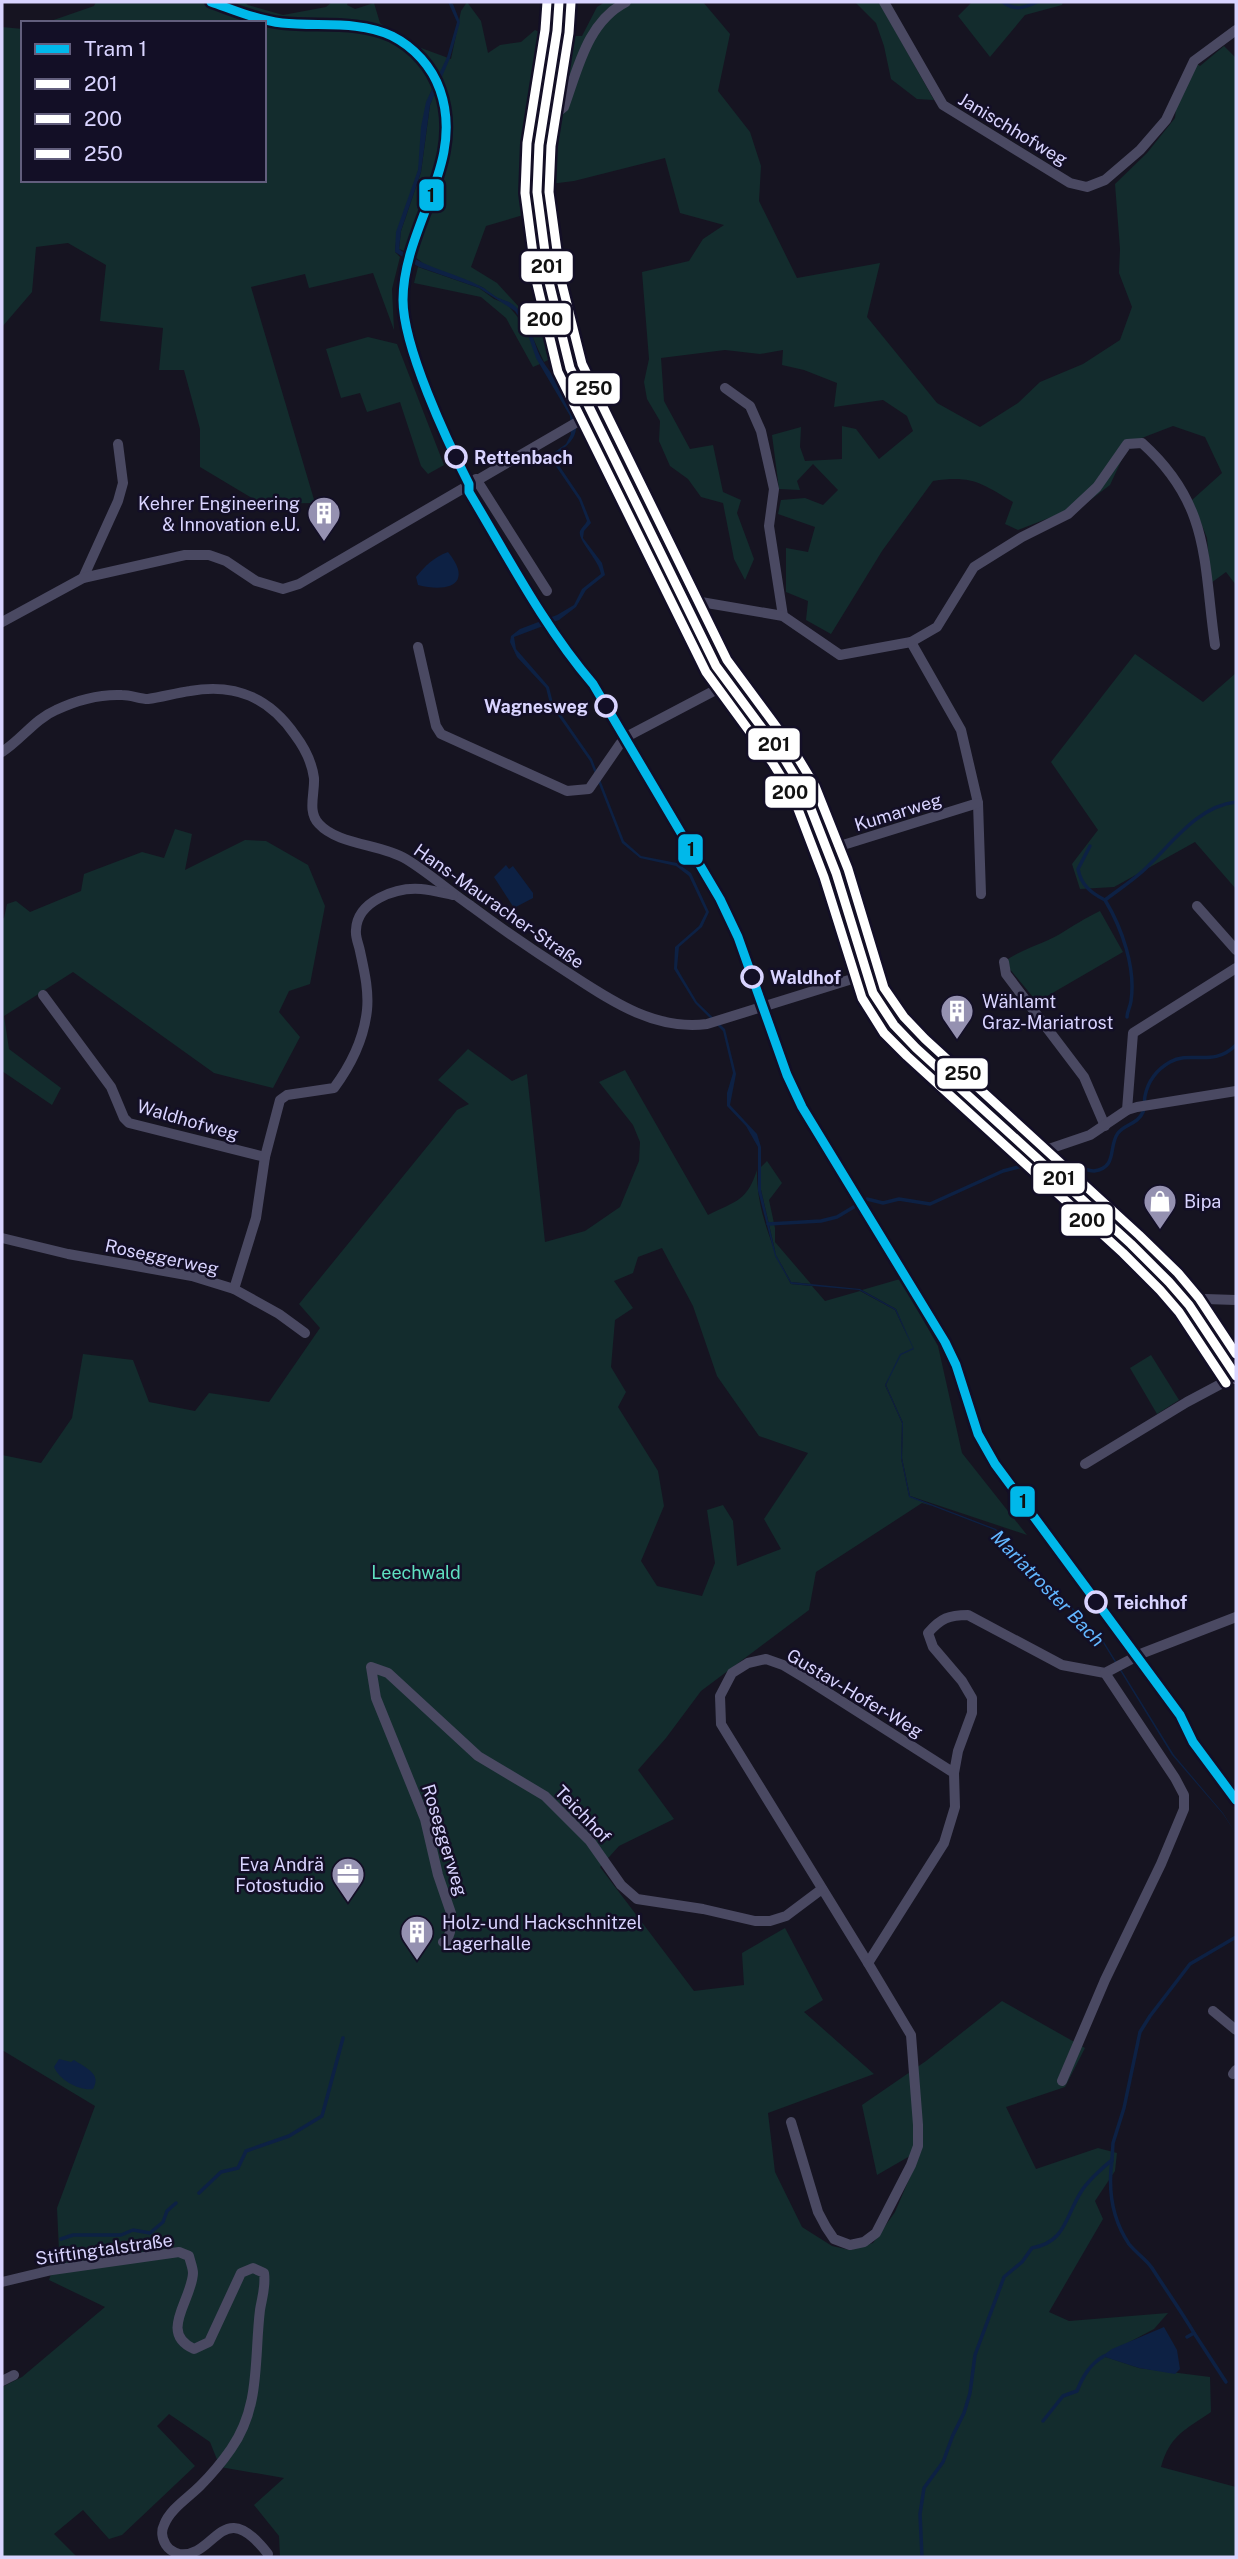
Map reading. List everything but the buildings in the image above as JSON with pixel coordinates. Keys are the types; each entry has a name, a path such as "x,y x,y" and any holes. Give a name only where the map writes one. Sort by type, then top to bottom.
{"main road":[{"path":"559,2 537,171 538,209 542,245 563,348 585,417 628,485 727,684 794,773 827,850 866,975 881,1008 906,1038 1131,1244 1189,1305 1236,1376"}],"street":[{"path":"544,111 558,112 564,107 585,48 605,16 626,2"},
{"name":"Janischhofweg","path":"884,2 943,105 1070,183 1087,187 1105,180 1140,150 1166,120 1194,61 1236,30"},
{"path":"724,388 750,406 761,430 774,489 769,526 783,616"},
{"path":"2,622 83,578 185,555 209,555 226,561 256,581 283,589 299,584 585,417"},
{"path":"685,604 695,601 783,616 840,655 911,642 937,627 974,567 1022,537 1068,514 1097,487 1127,444 1142,443 1162,461 1178,484 1202,536 1215,645"},
{"path":"83,578 124,483 118,444"},
{"path":"476,479 547,591"},
{"path":"911,642 961,730 978,803 981,894"},
{"path":"418,647 436,726 441,734 567,791 584,790 591,786 628,736 727,684"},
{"name":"Hans-Mauracher-Straße","path":"2,752 53,711 92,697 126,695 145,699 209,689 247,694 267,703 295,733 307,754 314,778 312,806 316,822 329,833 384,849 406,859 510,935 626,1010 671,1024 707,1024 866,975"},
{"name":"Kumarweg","path":"827,850 978,803"},
{"path":"234,1289 256,1217 272,1122 280,1100 287,1095 334,1088 344,1075 363,1035 368,1007 367,982 356,931 360,913 373,901 395,892 419,889 457,896"},
{"path":"1197,906 1236,950"},
{"path":"1004,962 1006,974 1084,1077 1105,1126"},
{"path":"1132,1108 1133,1033 1236,968"},
{"name":"Waldhofweg","path":"43,995 111,1087 124,1118 130,1123 265,1157"},
{"path":"1043,1163 1040,1152 1076,1142 1132,1108 1236,1091"},
{"name":"Roseggerweg","path":"2,1238 68,1254 192,1276 234,1289 279,1314 305,1333"},
{"path":"1189,1305 1205,1299 1236,1300"},
{"path":"1085,1464 1187,1402 1236,1376"},
{"path":"868,1964 944,1843 955,1807 954,1773 958,1751 972,1713 972,1698 933,1647 928,1633 939,1620 951,1615 968,1615 1062,1665 1108,1671 1236,1617"},
{"name":"Gustav-Hofer-Weg","path":"822,1889 720,1724 720,1696 732,1673 748,1663 766,1659 783,1665 954,1773"},
{"name":"Roseggerweg","path":"371,1667 376,1698 425,1819 438,1875 447,1899 450,1932 447,1941 443,1941"},
{"name":"Teichhof","path":"371,1667 388,1673 478,1756 545,1796 590,1841 621,1885 637,1899 703,1909 755,1921 770,1921 786,1916 822,1889"},
{"path":"1062,2081 1184,1809 1184,1795 1175,1778 1108,1671"},
{"path":"791,2122 818,2212 826,2227 834,2239 850,2245 864,2242 876,2233 918,2146 911,2035 822,1889"},
{"path":"1213,2011 1236,2030"},
{"name":"Stiftingtalstraße","path":"2,2282 52,2270 179,2252 188,2256 193,2272 177,2324 178,2334 184,2344 194,2349 209,2342 241,2273 253,2268 264,2273 266,2286 260,2309 253,2403 244,2429 222,2462 173,2511 162,2528 167,2548 176,2553 186,2555 200,2550 230,2528 255,2537 268,2554"},
{"path":"2,2381 14,2375"}],"green space":[{"path":"96,2 244,2 283,15 326,7 332,2 348,2 347,5 355,9 374,3 380,23 413,45 451,59 461,11 467,2 481,21 488,53 500,45 521,42 535,30 547,36 534,142 530,213 486,226 471,267 497,283 545,332 554,357 544,362 525,321 510,303 497,298 482,287 425,265 414,256 410,267 413,254 399,249 401,231 421,172 430,105 434,94 437,101 445,92 434,68 425,74 432,89 426,109 420,161 396,241 395,252 400,257 392,289 394,330 373,273 309,288 305,274 251,287 315,503 262,504 200,467 200,429 184,370 159,370 163,328 100,321 106,265 68,243 36,247 32,292 2,327 2,27 21,29 21,182 266,182 266,21 51,21 94,6"},
{"path":"605,2 703,2 730,34 718,91 750,132 761,166 759,201 797,278 880,263 867,317 937,403 980,427 1018,403 1040,382 1083,364 1120,340 1132,307 1119,273 1115,184 1147,153 1175,118 1177,97 1194,61 1200,66 1224,46 1236,58 1236,585 1226,572 1211,583 1207,538 1192,500 1222,473 1205,437 1173,426 1134,441 1110,485 1085,504 1018,530 1005,524 1013,502 976,482 957,479 933,481 882,551 831,634 806,620 808,601 786,592 786,548 808,552 815,527 778,514 781,500 805,498 823,505 838,490 813,464 797,481 800,490 779,489 772,435 801,427 800,447 805,461 842,459 842,426 856,429 879,459 913,431 907,416 883,400 834,407 837,383 782,365 783,350 760,354 725,350 661,358 664,401 690,449 713,445 723,492 741,500 737,513 754,559 745,580 734,559 723,503 701,497 688,479 670,466 659,441 660,421 647,399 644,382 649,359 642,272 689,261 703,239 724,225 680,213 665,158 574,181 550,184 550,123 566,36 582,36 597,7"},
{"path":"855,2 879,2 934,100 917,99 891,79 876,23"},
{"path":"972,2 1063,2 1062,5 1025,15 990,57 958,16"},
{"path":"418,267 479,288 494,299 507,304 525,326 540,364 533,367 506,318 481,297 414,283"},
{"path":"368,337 397,344 444,465 428,474 421,466 400,402 367,412 360,393 341,398 326,349"},
{"path":"1135,654 1203,702 1236,673 1236,889 1195,842 1114,887 1080,889 1072,864 1098,830 1051,762"},
{"path":"175,829 192,834 185,870 245,840 266,841 308,865 325,906 310,984 289,991 279,1012 300,1037 273,1088 214,1073 73,972 4,1016 9,1049 61,1088 52,1105 2,1071 2,919 7,904 16,901 30,912 81,891 84,874 142,852 164,858"},
{"path":"1100,911 1123,952 1037,1002 1004,962"},
{"name":"Leechwald","path":"468,1049 512,1081 527,1074 545,1242 585,1231 620,1207 639,1161 640,1142 633,1125 599,1082 625,1070 708,1215 739,1199 749,1188 757,1170 759,1199 767,1229 791,1284 812,1286 825,1301 860,1291 895,1310 907,1335 896,1309 862,1290 900,1279 938,1346 962,1453 1027,1535 910,1496 902,1458 903,1423 886,1385 891,1374 885,1385 902,1423 901,1458 909,1496 932,1506 922,1503 816,1572 809,1610 701,1691 638,1770 674,1819 619,1846 600,1867 694,1991 744,1985 742,1953 785,1928 823,2000 804,2012 874,2074 768,2113 775,2172 802,2227 832,2246 850,2250 873,2243 895,2212 922,2149 877,2175 862,2105 926,2061 1002,2001 1085,2048 1065,2087 1006,2107 1036,2169 1098,2148 1117,2153 1115,2171 1095,2201 1103,2219 1049,2312 1069,2321 1168,2313 1154,2329 1103,2356 1139,2368 1210,2377 1211,2412 1174,2440 1161,2467 1236,2487 1236,2557 280,2557 279,2536 254,2505 284,2478 220,2467 210,2442 169,2414 157,2426 195,2466 122,2535 109,2539 83,2510 54,2534 77,2557 2,2557 2,2387 22,2377 105,2307 49,2280 59,2251 57,2208 95,2106 2,2050 2,1455 41,1463 72,1418 83,1354 133,1360 149,1402 195,1411 209,1393 269,1402 320,1328 299,1304 457,1110 469,1104 438,1080","holes":["662,1248 693,1306 717,1376 759,1436 808,1453 764,1519 781,1549 737,1566 733,1521 723,1505 707,1510 715,1563 702,1596 657,1586 641,1561 664,1506 658,1471 618,1407 626,1392 611,1367 615,1320 633,1308 614,1281 633,1273 638,1257"]},
{"path":"767,1161 782,1183 769,1200 775,1242 811,1284 791,1282 776,1255 761,1190 760,1168"},
{"path":"1151,1355 1179,1400 1157,1414 1130,1368"}],"water":[{"path":"448,2 453,4 460,22 450,58 430,105 421,172 401,231 399,249 419,261 482,287 516,307 526,320 541,358 564,391 573,410 576,419 575,434 554,458 581,498 591,523 584,531 583,538 602,563 605,575 586,590 576,607 559,620 514,637 516,649 549,687 553,703 592,759 624,841 641,856 677,863 691,873 709,912 702,927 679,947 677,968 697,1002 725,1029 736,1074 730,1105 757,1134 761,1147 761,1190 776,1255 791,1282 860,1289 896,1309 914,1349 901,1355 886,1385 903,1423 902,1458 910,1496 996,1529 1101,1637 1174,1755 1223,1813 1236,1834 1223,1814 1172,1755 1100,1638 995,1530 909,1497 901,1458 902,1423 885,1385 900,1354 913,1348 895,1310 859,1290 791,1284 775,1256 758,1191 758,1147 746,1126 727,1106 727,1093 733,1073 723,1031 695,1003 674,969 675,947 699,926 706,912 689,876 676,866 640,858 622,843 590,761 550,704 546,688 517,657 510,642 511,636 520,629 557,615 574,605 582,589 601,574 580,535 587,521 579,500 551,459 552,454 566,444 571,434 570,416 536,358 525,326 515,311 479,288 419,267 395,252 396,232 418,170 426,102 447,57 457,22"},
{"path":"448,552 455,563 458,579 448,587 418,585 416,577 423,569"},
{"path":"506,865 509,869 513,866 533,893 533,898 514,908 494,877"},
{"path":"59,2059 71,2062 74,2060 91,2072 96,2079 93,2089 77,2087 61,2077 54,2067"},
{"path":"1164,2327 1177,2350 1180,2369 1175,2374 1139,2368 1102,2356 1112,2349"}],"waterway":[{"path":"1003,2 1020,8 1037,2"},
{"path":"1127,1017 1132,988 1129,962 1117,923 1105,900 1144,870 1197,819 1222,805 1236,802"},
{"path":"1090,846 1078,869 1079,875 1087,888 1105,900"},
{"name":"Rettenbach","path":"1052,1162 1091,1171 1102,1169 1110,1161 1118,1133 1141,1116 1148,1085 1153,1076 1178,1059 1219,1056 1236,1045"},
{"name":"Rettenbach","path":"768,1224 821,1221 837,1217 867,1199 883,1203 899,1199 930,1204 1003,1171 1034,1163"},
{"path":"922,2557 920,2514 924,2488 943,2462 964,2413 970,2393 975,2355 1004,2277 1022,2262 1032,2248 1043,2245 1058,2234 1083,2188 1112,2160 1113,2143 1124,2108 1140,2032 1150,2016 1190,1964 1236,1937"},
{"path":"199,2193 221,2172 238,2168 246,2151 289,2136 322,2116 343,2038"},
{"path":"1112,2160 1111,2193 1123,2234 1152,2268 1194,2333 1187,2337"},
{"path":"61,2239 73,2235 121,2235 133,2230 150,2233 163,2222 167,2211 176,2203"},
{"path":"1194,2333 1226,2382"},
{"path":"1043,2421 1063,2396 1077,2391 1088,2371 1104,2356"}],"tram line":[{"name":"1","path":"211,2 273,22 352,26 379,31 408,46 432,73 440,90 446,117 445,144 440,169 412,246 403,300 410,343 418,368 438,419 469,484 469,492 558,639 593,684 720,899 738,937 787,1075 802,1107 945,1342 956,1365 978,1434 995,1464 1180,1715 1193,1742 1236,1800"}],"transit line":[{"name":"200","path":"547,2 527,143 525,193 537,284 558,372 706,672 772,762 793,796 824,877 862,998 884,1033 907,1056 1160,1290 1179,1312 1226,1383"},
{"name":"201","path":"559,2 539,145 537,192 549,282 570,368 716,666 782,755 804,791 836,873 873,993 894,1025 916,1048 1169,1282 1189,1305 1236,1376"},
{"name":"250","path":"571,3 569,33 551,146 549,192 561,280 582,364 727,660 792,748 815,786 848,869 884,988 904,1017 925,1039 1178,1273 1199,1298 1236,1354"}],"place":[{"name":"Rettenbach","path":"456,457"},
{"name":"Kehrer Engineering & Innovation e.U.","path":"324,543"},
{"name":"Wagnesweg","path":"606,706"},
{"name":"Waldhof","path":"752,977"},
{"name":"Wählamt Graz-Mariatrost","path":"957,1041"},
{"name":"Bipa","path":"1160,1231"},
{"name":"Teichhof","path":"1096,1602"},
{"name":"Eva Andrä Fotostudio","path":"348,1904"},
{"name":"Holz- und Hackschnitzel Lagerhalle","path":"417,1962"}],"water label":[{"name":"Mariatroster Bach","path":"1048,1588"}]}
